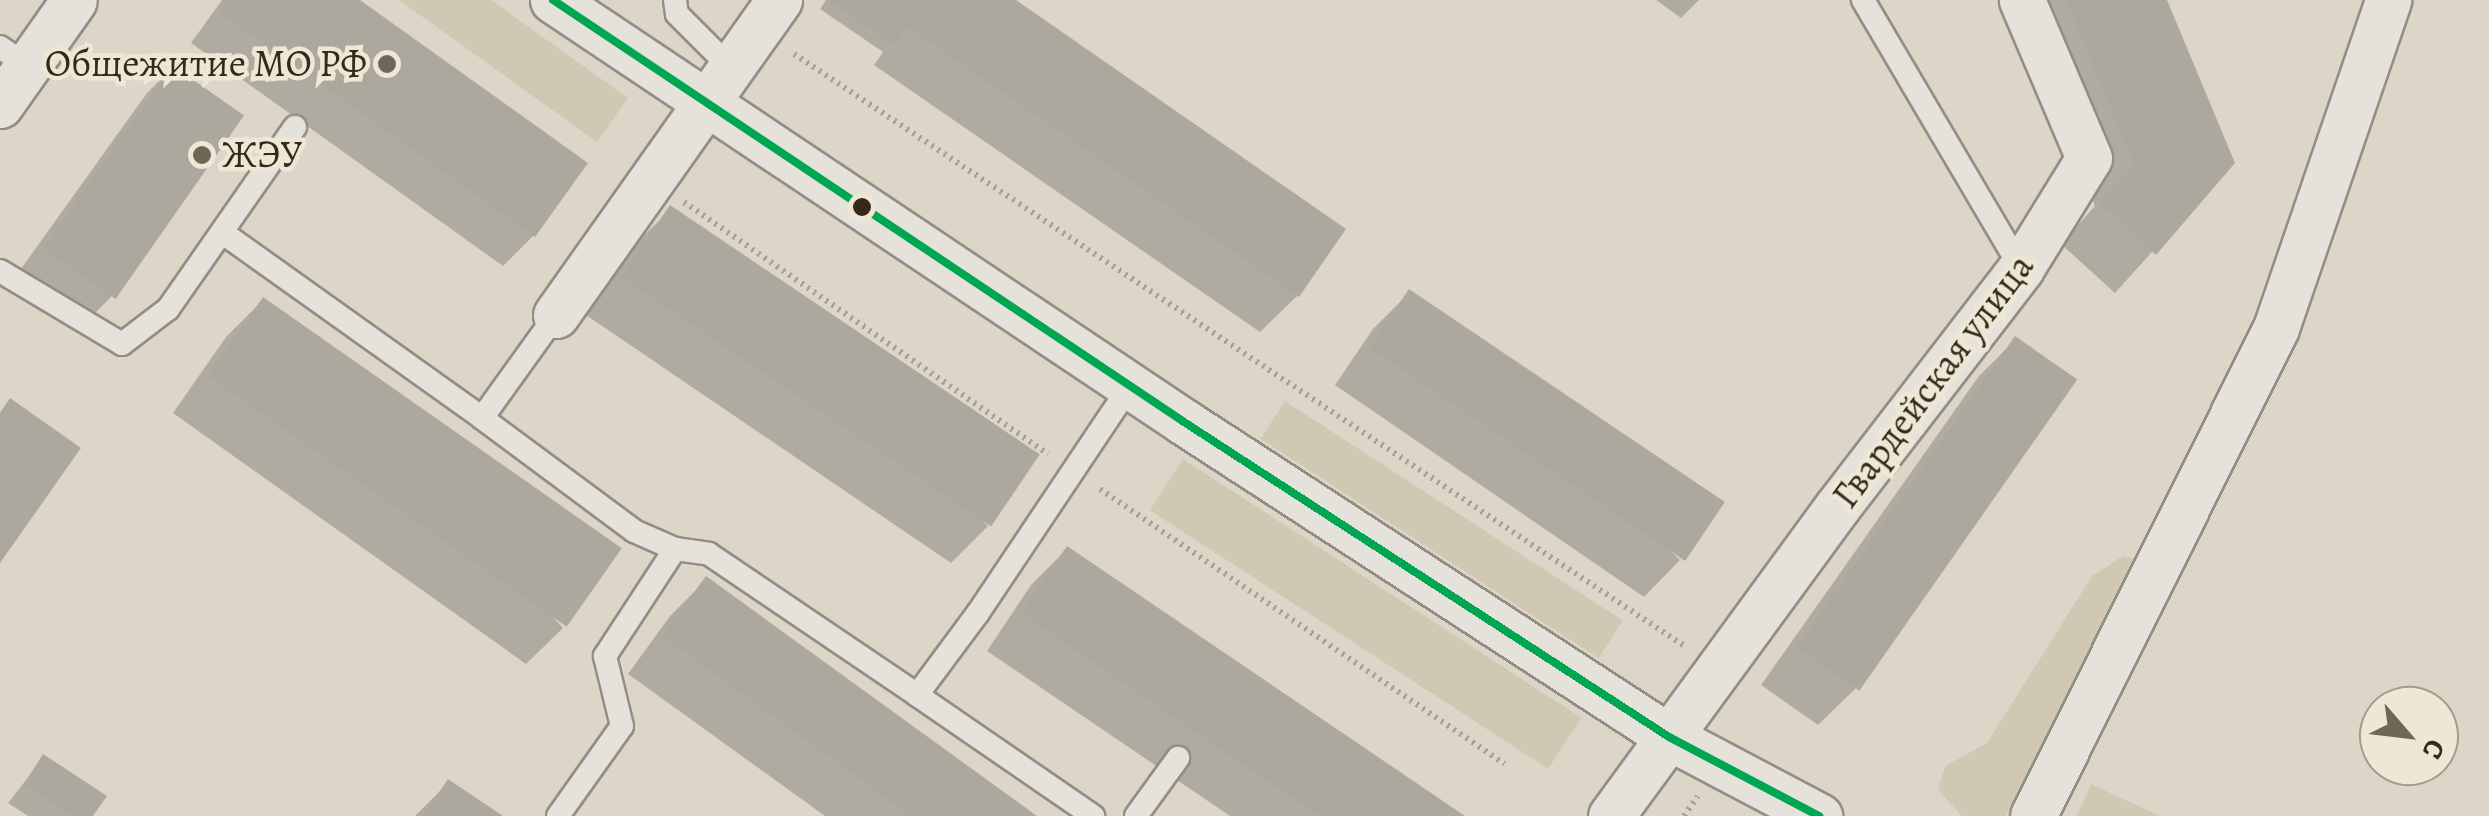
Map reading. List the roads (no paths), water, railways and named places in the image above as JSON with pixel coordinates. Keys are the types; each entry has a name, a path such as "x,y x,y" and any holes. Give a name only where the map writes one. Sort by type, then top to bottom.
{"street":[{"path":"0,105 14,56 74,0"},
{"path":"553,0 719,86 1130,386 1669,737 1820,816"},
{"name":"Гвардейская улица","path":"1611,816 2021,268 2089,158 2022,0"},
{"path":"2033,816 2276,328 2388,0"},
{"path":"556,314 768,15"}],"lane":[{"path":"675,0 677,14 719,86"},
{"path":"1864,0 2021,268"},
{"path":"0,271 122,344 168,309 295,127"},
{"path":"223,233 634,531 675,549 709,554 1092,816"},
{"path":"482,418 556,314"},
{"path":"917,694 1130,386"},
{"path":"558,816 622,726 605,656 675,549"},
{"path":"1136,816 1178,758"}],"place":[{"name":"Общежитие МО РФ","path":"387,64"},
{"name":"ЖЭУ","path":"202,155"}]}
